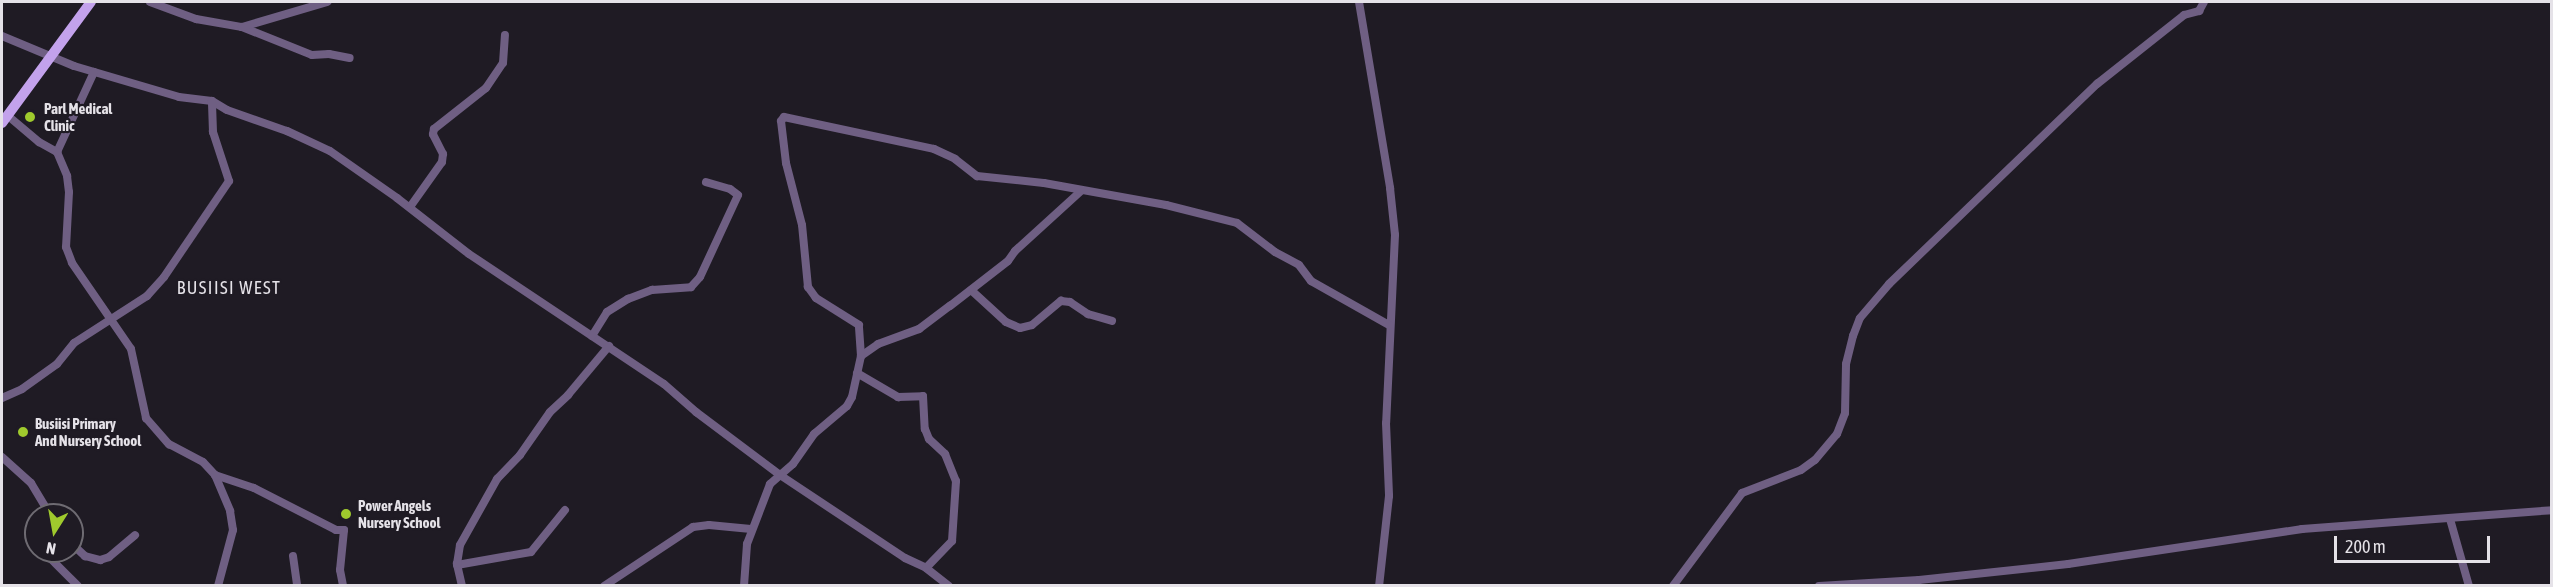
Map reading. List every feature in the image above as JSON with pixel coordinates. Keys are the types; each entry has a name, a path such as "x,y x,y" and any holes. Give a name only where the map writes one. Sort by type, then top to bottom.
{"main road":[{"path":"4,119 91,2"}],"street":[{"path":"150,2 196,19 242,27 312,55 329,54 350,58"},
{"path":"242,27 327,2"},
{"path":"1359,2 1390,188 1395,235 1394,280 1389,325 1391,340 1386,454 1389,496 1379,585"},
{"path":"1673,585 1742,493 1801,470 1815,460 1837,434 1845,413 1846,364 1853,336 1860,318 1889,284 2097,84 2180,17 2199,11 2204,2"},
{"path":"410,207 442,162 443,154 433,134 434,129 486,88 503,63 505,35"},
{"path":"2,36 48,57 94,72 179,97 212,101 227,110 287,131 330,151 410,207 469,254 664,384 696,412 780,475 949,585"},
{"path":"57,152 94,72"},
{"path":"2,398 22,389 57,364 74,343 154,289 228,185 229,176 213,132 212,101"},
{"path":"744,585 746,550 751,529 770,484 793,464 814,434 847,406 852,397 861,356 859,325 816,298 808,287 802,225 786,163 783,118 928,147 955,159 977,176 1081,190 1166,205 1237,223 1275,252 1299,265 1311,281 1389,325"},
{"path":"4,119 57,152 68,184 67,252 133,353 147,421 169,444 203,462 215,475 230,511 233,530 230,548 218,585"},
{"path":"592,336 607,312 628,299 652,290 691,287 700,278 738,195 730,189 706,182"},
{"path":"861,356 878,344 919,329 971,290 1008,261 1014,251 1081,190"},
{"path":"971,290 1006,322 1020,328 1032,325 1061,301 1070,302 1088,314 1112,321"},
{"path":"462,585 457,565 462,540 497,479 520,455 550,412 568,395 609,346"},
{"path":"857,373 898,397 923,396 925,429 929,440 945,454 956,481 952,541 926,568"},
{"path":"3,457 31,483 43,503"},
{"path":"215,475 254,488 336,530 344,530 340,570 343,585"},
{"path":"457,565 531,552 565,510"},
{"path":"1819,585 1919,580 2127,556 2302,529 2552,510"},
{"path":"2450,519 2469,585"},
{"path":"604,585 693,527 709,525 751,529"},
{"path":"84,555 100,561 109,557 135,536"},
{"path":"293,556 297,585"},
{"path":"54,563 76,585"}],"place":[{"name":"Parl Medical Clinic","path":"30,117"},
{"name":"Busiisi Primary And Nursery School","path":"23,432"},
{"name":"Power Angels Nursery School","path":"346,514"}],"district":[{"name":"BUSIISI WEST","path":"229,288"}]}
